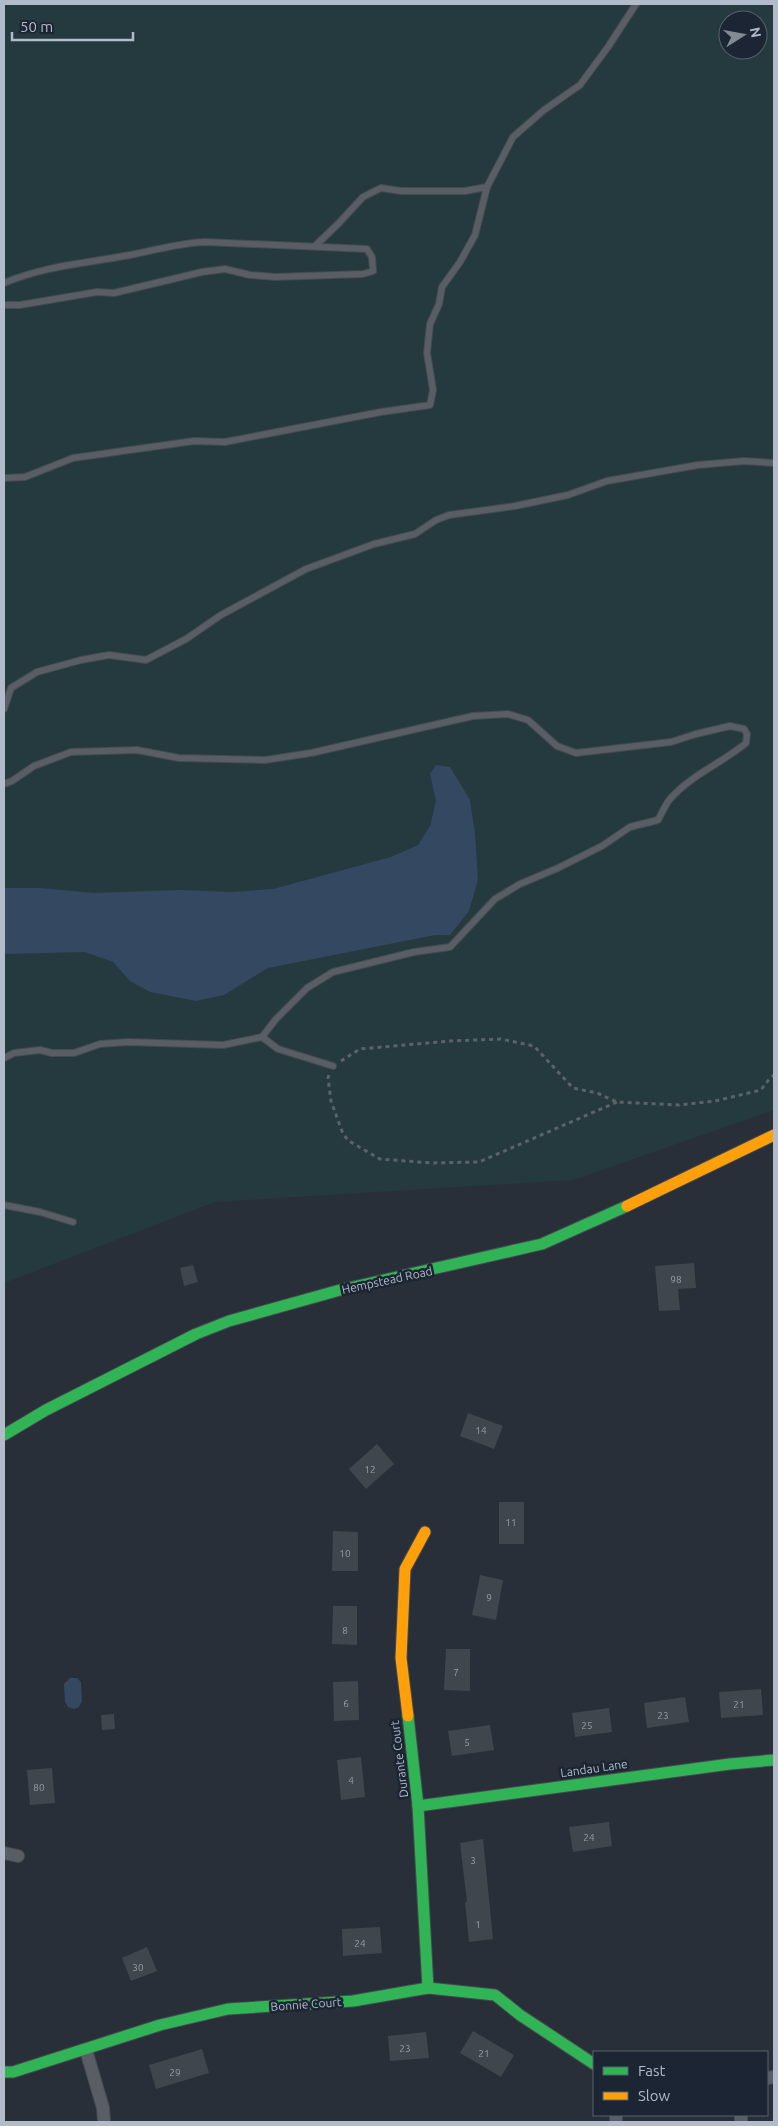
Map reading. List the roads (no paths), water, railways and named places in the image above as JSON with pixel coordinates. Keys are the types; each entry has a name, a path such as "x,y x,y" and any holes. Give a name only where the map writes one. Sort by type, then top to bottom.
{"street":[{"name":"Hempstead Road","path":"4,1435 46,1410 196,1334 229,1321 340,1290 542,1244 657,1193 774,1135"},
{"name":"Durante Court","path":"425,1532 405,1569 400,1658 418,1806 428,1988"},
{"name":"Landau Lane","path":"418,1806 730,1764 774,1760"},
{"path":"4,1853 18,1856"},
{"name":"Bonnie Court","path":"4,2072 13,2072 86,2050 107,2040 228,2009 353,2001 428,1988 495,1994 520,2015 593,2063"},
{"path":"86,2050 103,2108 104,2122"}],"lane":[{"path":"4,478 25,477 73,458 194,441 225,442 381,412 430,405 433,390 427,353 430,324 439,304 442,287 460,262 475,235 487,187 513,136 544,110 580,85 636,4"},
{"path":"314,246 338,224 362,197 381,188 401,191 465,191 487,187"},
{"path":"4,283 30,272 132,254 183,242 367,249 372,257 373,270 363,274 275,277 250,275 225,269 114,293 97,292 4,306"},
{"path":"4,709 10,688 37,672 109,655 146,660 186,639 221,615 306,568 374,544 415,534 436,520 450,515 515,506 568,495 607,481 698,464 744,461 774,463"},
{"path":"4,784 12,781 34,766 71,752 137,750 179,758 265,760 310,753 473,716 508,714 528,720 557,746 576,753 671,742 730,726 744,729 747,734 746,743 687,784 669,800 658,820 630,827 602,846 520,884 495,899 450,947 414,952 333,972 307,988 262,1037 223,1045 128,1042 100,1044 74,1053 52,1053 40,1050 14,1053 4,1058"},
{"path":"262,1037 278,1049 333,1066"},
{"path":"4,1205 40,1212 73,1222"}],"water":[{"path":"436,765 450,767 470,800 475,834 478,879 469,911 450,935 435,935 268,968 224,995 196,1001 150,992 130,981 113,962 85,952 4,954 4,888 41,888 93,893 180,890 231,892 273,889 391,857 418,845 430,826 436,801 430,774"},
{"path":"70,1678 77,1678 81,1682 82,1701 79,1707 74,1709 68,1707 65,1702 64,1684"}]}
